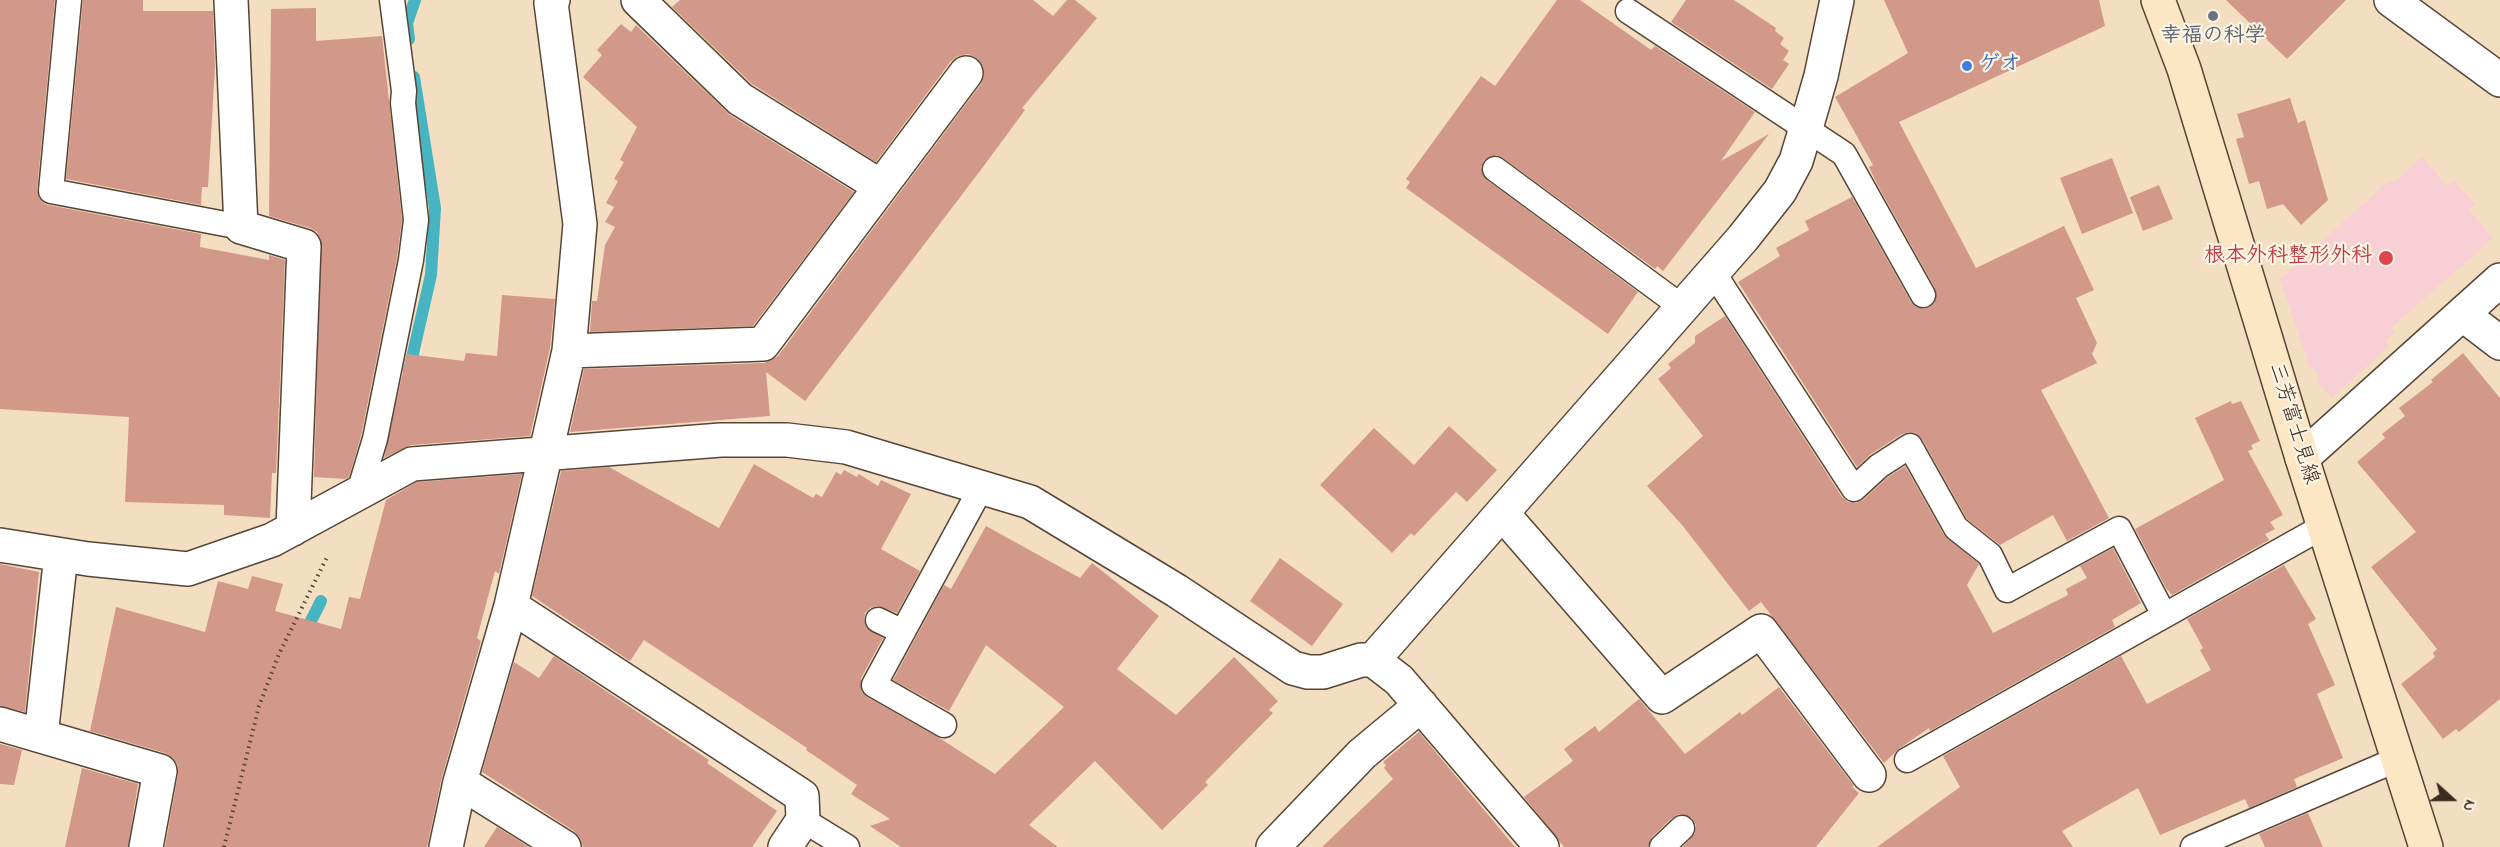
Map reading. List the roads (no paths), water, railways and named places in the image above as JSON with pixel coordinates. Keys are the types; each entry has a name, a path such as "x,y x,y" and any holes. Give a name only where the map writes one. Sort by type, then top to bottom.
{"main road":[{"name":"三芳富士見線","path":"2158,0 2184,69 2302,458 2427,847"}],"street":[{"path":"231,0 241,227 304,246 293,528"},
{"path":"446,847 460,782 511,606 569,351 580,224 551,3 554,0"},
{"path":"638,0 740,99 880,186"},
{"path":"1373,660 1713,272 1780,191 1796,161 1806,128 1821,76 1837,0"},
{"path":"2391,0 2500,80"},
{"path":"569,351 763,344 966,73"},
{"path":"2302,458 2500,280"},
{"path":"2462,314 2500,344"},
{"path":"0,545 61,555 188,569 272,540 412,464 721,440 787,440 846,447 1030,502 1177,591 1293,668 1308,672 1323,672 1361,660 1373,660 1399,680 1537,845"},
{"path":"1502,513 1662,697 1761,631 1869,775"},
{"path":"41,736 61,555"},
{"path":"511,606 802,796 802,820 784,847"},
{"path":"1273,847 1362,754 1421,705"},
{"path":"0,724 160,771 146,847"},
{"path":"460,782 564,847"}],"lane":[{"path":"69,0 51,191 241,227"},
{"path":"358,492 375,439 411,260 416,220 403,102 404,91 392,0"},
{"path":"1628,11 1844,154 1923,295"},
{"path":"1495,169 1682,307"},
{"path":"1713,272 1854,489 1879,466 1910,446 1956,528 1990,555 2007,590 2119,530 2164,615"},
{"path":"944,724 874,685 981,488"},
{"path":"1907,759 2324,526"},
{"path":"878,620 903,632"},
{"path":"2193,847 2398,759"},
{"path":"802,820 848,847"},
{"path":"1662,847 1682,828"}],"waterway":[{"path":"409,39 407,23 415,0"},
{"path":"409,371 431,275 435,208 414,77"},
{"path":"304,635 321,601"}],"place":[{"name":"幸福の科学","path":"2213,16"},
{"name":"ゲオ","path":"1967,66"},
{"name":"根本外科整形外科","path":"2386,258"}]}
